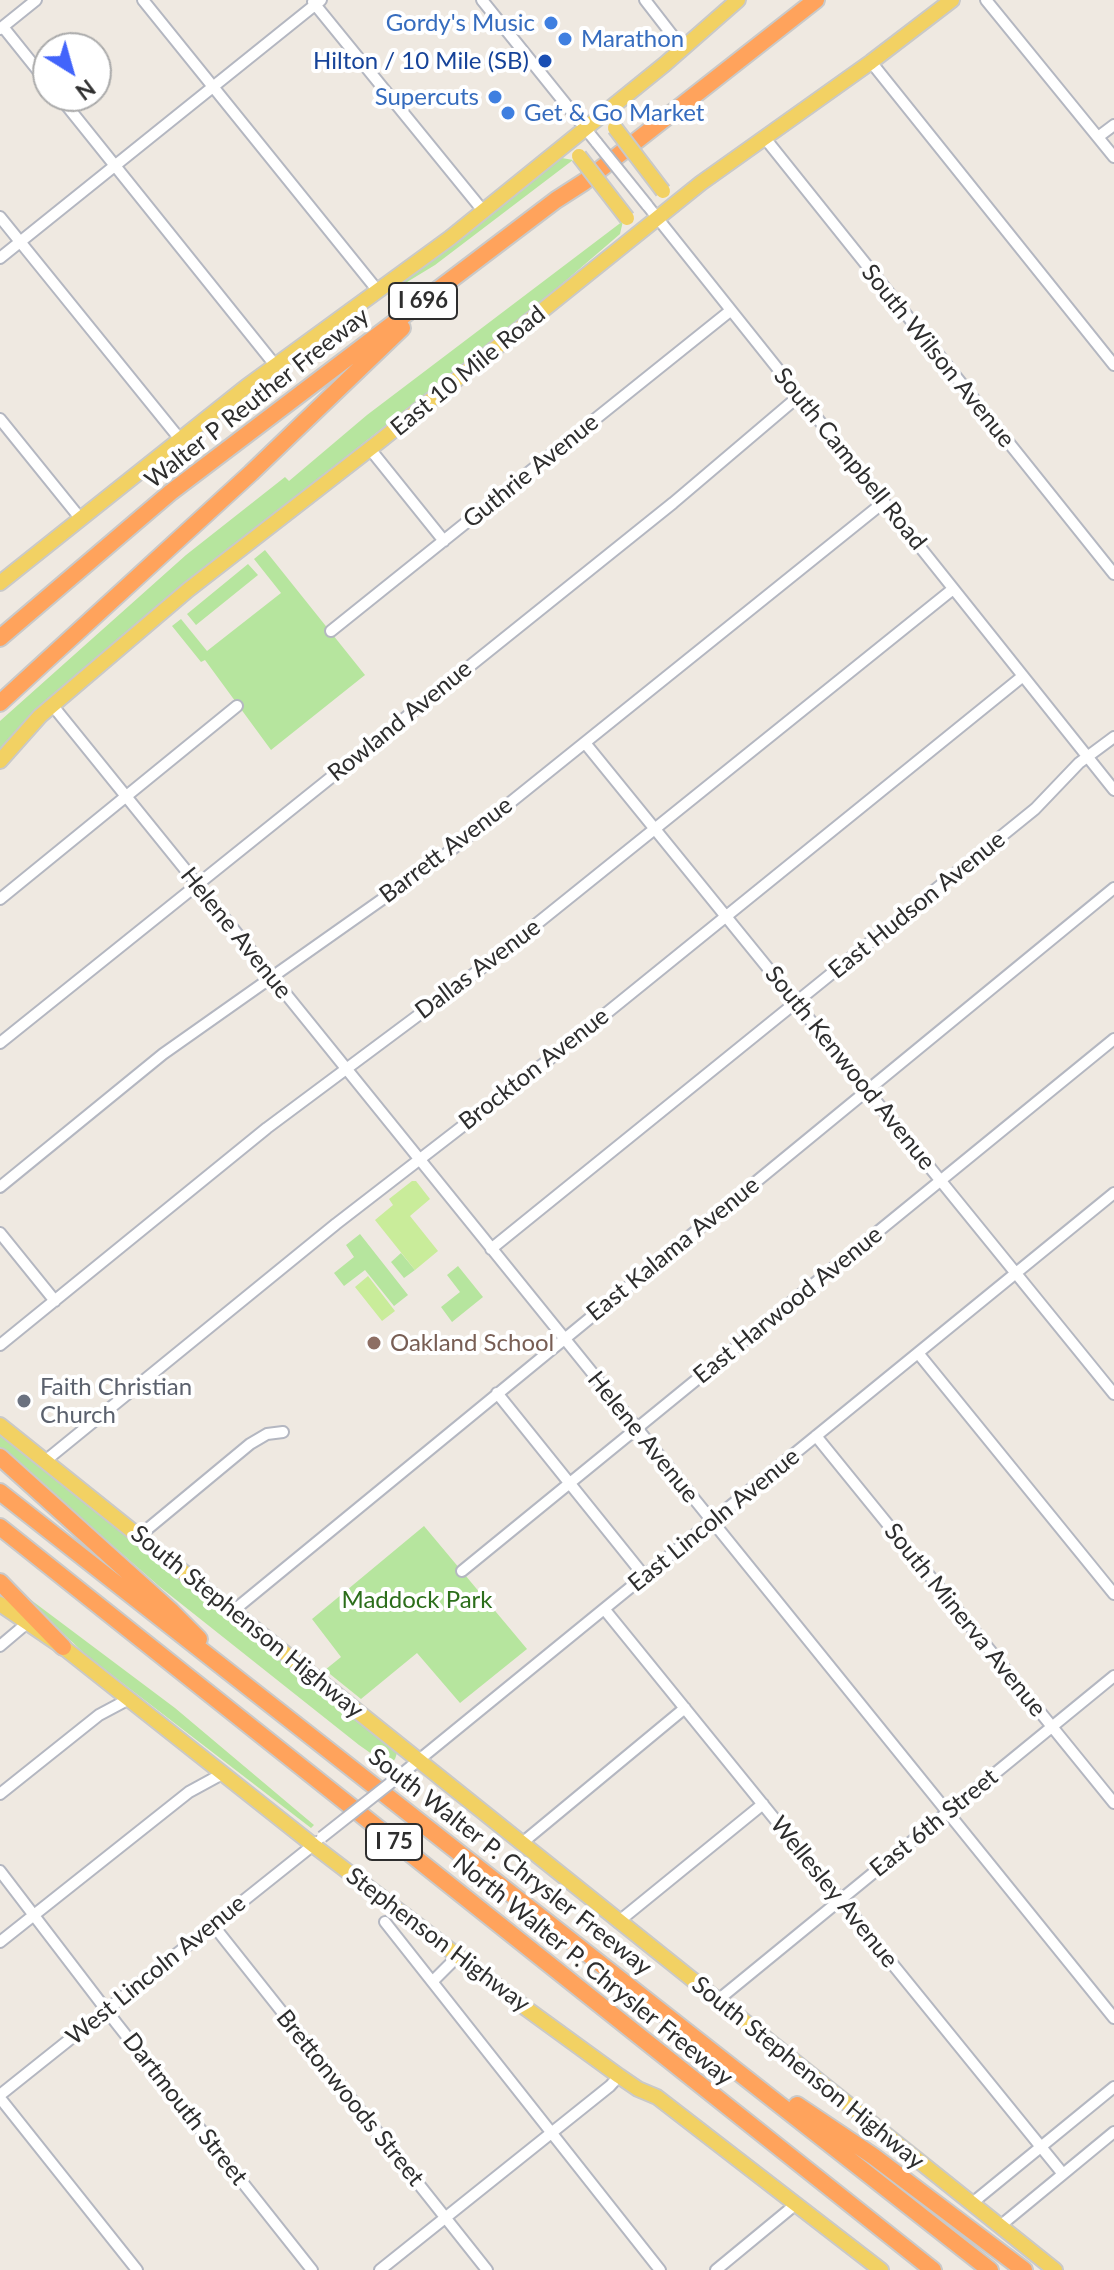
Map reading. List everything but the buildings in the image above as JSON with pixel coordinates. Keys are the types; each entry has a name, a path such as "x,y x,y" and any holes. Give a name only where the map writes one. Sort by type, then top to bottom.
{"highway":[{"name":"Walter P Reuther Freeway","path":"0,638 171,492 584,182 816,0"},
{"path":"0,703 239,484 458,275"},
{"path":"0,1457 171,1611 242,1683"},
{"name":"South Walter P. Chrysler Freeway","path":"0,1492 990,2270"},
{"name":"North Walter P. Chrysler Freeway","path":"0,1527 933,2270"},
{"path":"0,1582 63,1647"},
{"path":"696,2038 873,2156 1024,2270"}],"main road":[{"path":"0,583 179,438 484,212 738,0"},
{"name":"East 10 Mile Road","path":"0,761 53,706 188,590 370,449 689,193 952,0"},
{"path":"683,49 618,115 615,128 618,136 663,191 689,193"},
{"path":"548,306 628,227 627,218 579,156 567,151 554,155"},
{"name":"South Stephenson Highway","path":"0,1425 1055,2270"},
{"name":"Stephenson Highway","path":"0,1604 63,1647 222,1774 318,1841 458,1956 619,2076 657,2097 881,2270"}],"street":[{"path":"32,64 1,28 36,0"},
{"path":"143,0 378,291"},
{"name":"South Campbell Road","path":"482,0 1114,790"},
{"path":"645,0 683,49"},
{"path":"986,0 1114,157"},
{"path":"0,258 316,2 484,212"},
{"path":"871,62 1114,365"},
{"path":"72,112 275,365"},
{"path":"1098,137 1114,125"},
{"name":"South Wilson Avenue","path":"764,137 1114,574"},
{"path":"0,217 179,438"},
{"name":"Guthrie Avenue","path":"331,631 730,311"},
{"name":"Rowland Avenue","path":"0,1043 673,503 799,396"},
{"path":"0,419 4,434 80,518"},
{"path":"370,449 444,541"},
{"name":"Barrett Avenue","path":"0,1187 163,1054 445,855 884,502"},
{"name":"Dallas Avenue","path":"0,1345 267,1128 483,967 953,589"},
{"name":"Brockton Avenue","path":"45,1461 1023,676"},
{"name":"Helene Avenue","path":"53,706 1114,2018"},
{"path":"0,899 237,706"},
{"name":"East Hudson Avenue","path":"491,1249 1035,809 1087,757 1114,737"},
{"name":"South Kenwood Avenue","path":"585,743 1114,1394"},
{"name":"East Kalama Avenue","path":"233,1611 1114,888"},
{"name":"East Harwood Avenue","path":"462,1571 1114,1039"},
{"name":"East Lincoln Avenue","path":"318,1841 1114,1193"},
{"path":"0,1233 55,1301"},
{"path":"918,1353 1114,1594"},
{"path":"497,1393 645,1577"},
{"path":"139,1536 250,1444 267,1434 283,1432"},
{"name":"South Minerva Avenue","path":"816,1436 1114,1803"},
{"name":"Wellesley Avenue","path":"605,1610 1063,2174"},
{"path":"0,1646 26,1624"},
{"name":"East 6th Street","path":"718,2000 1114,1676"},
{"path":"0,1794 99,1715 129,1699"},
{"path":"522,1843 685,1708"},
{"path":"0,1942 189,1792 222,1774"},
{"path":"618,1922 763,1804"},
{"name":"West Lincoln Avenue","path":"0,2096 318,1841"},
{"name":"Dartmouth Street","path":"0,1871 312,2270"},
{"path":"385,1922 660,2270"},
{"name":"Brettonwoods Street","path":"213,1925 487,2270"},
{"path":"433,1981 458,1956"},
{"path":"380,2270 619,2076"},
{"path":"971,2204 1114,2087"},
{"path":"0,2096 137,2270"},
{"path":"1000,2226 1114,2132"},
{"path":"716,2270 796,2204"}],"green space":[{"path":"562,158 573,160 435,265 366,307 429,262"},
{"path":"623,221 620,234 541,302 185,585 0,752 0,721 186,555 285,477 289,481 367,415"},
{"path":"265,550 365,675 271,750 205,660 201,662 172,626 181,619 207,651 281,593 254,559"},
{"path":"248,564 258,575 196,625 187,614"},
{"path":"416,1181 430,1199 410,1216 438,1251 415,1270 375,1220 393,1205 389,1199"},
{"path":"360,1234 408,1295 394,1306 365,1270 344,1286 334,1273 354,1257 346,1245"},
{"path":"401,1253 415,1270 404,1278 391,1262"},
{"path":"458,1266 483,1297 452,1322 441,1307 460,1292 447,1275"},
{"path":"368,1276 395,1311 382,1321 355,1287"},
{"path":"0,1434 353,1719 398,1750 395,1759 389,1766 359,1745 160,1587 0,1447"},
{"name":"Maddock Park","path":"424,1526 527,1649 460,1703 417,1653 361,1699 325,1670 341,1657 312,1619"},
{"path":"15,1588 175,1708 314,1825 311,1828 86,1655"}],"place":[{"name":"Gordy's Music","path":"551,23"},
{"name":"Marathon","path":"565,39"},
{"name":"Hilton / 10 Mile (SB)","path":"545,61"},
{"name":"Supercuts","path":"495,97"},
{"name":"Get & Go Market","path":"508,113"},
{"name":"Oakland School","path":"374,1343"},
{"name":"Faith Christian Church","path":"24,1401"}]}
